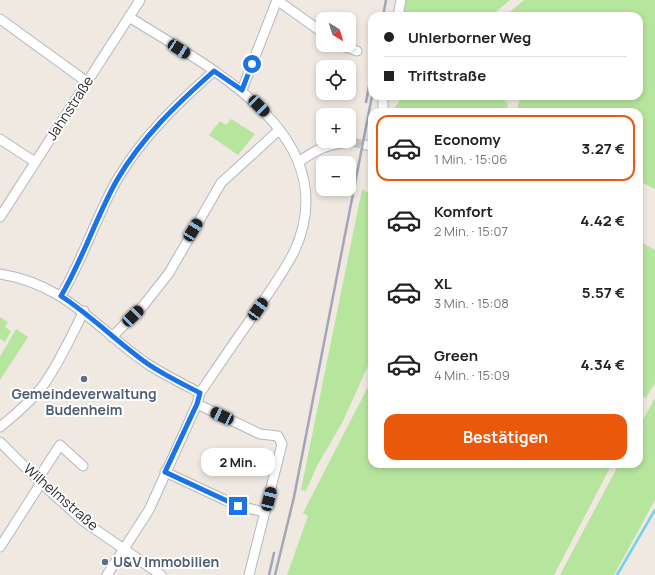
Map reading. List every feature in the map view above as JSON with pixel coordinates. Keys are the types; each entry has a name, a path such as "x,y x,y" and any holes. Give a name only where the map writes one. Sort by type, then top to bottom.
{"street":[{"name":"Jahnstraße","path":"0,217 140,0"},
{"path":"242,90 277,0 316,28"},
{"path":"399,12 401,0"},
{"path":"109,573 149,510 197,404 200,393 275,285 294,252 302,230 305,206 305,183 299,162 268,115 242,90 129,17"},
{"path":"0,19 87,82"},
{"path":"61,296 73,276 87,241 122,172 150,134 176,105 214,71"},
{"path":"112,337 144,306 169,273 222,183 279,130"},
{"path":"0,139 35,162"},
{"path":"299,162 321,148"},
{"path":"0,274 28,280 61,296 84,311 112,337 150,365 200,393"},
{"path":"0,427 21,410 42,387 55,367 84,311"},
{"path":"197,404 260,434 278,436 282,444 249,575"},
{"name":"Wilhelmstraße","path":"0,442 82,520 162,575"},
{"path":"0,547 40,481 60,444 83,466"},
{"path":"165,472 238,506 265,512"}],"green space":[{"path":"404,0 510,0 496,12 402,12"},
{"path":"524,0 655,0 655,189 643,183 643,108 517,108 520,100 643,100 643,12 510,12"},
{"path":"400,100 504,100 508,104 507,108 395,108"},
{"path":"231,119 255,134 238,155 209,135 220,121 226,125"},
{"path":"362,189 368,193 368,366 342,423 317,466 306,491 301,490"},
{"path":"643,243 655,250 655,383 646,398 643,396"},
{"path":"0,317 8,322 5,327 11,331 5,342 0,339"},
{"path":"16,329 28,337 0,380 0,357"},
{"path":"368,387 368,468 610,468 554,575 287,575 308,516 303,513"},
{"path":"655,398 655,500 614,575 560,575 617,468 643,468 643,420"}],"waterway":[{"path":"617,575 655,510"}],"tunnel":[{"path":"356,143 366,145"}],"railway":[{"path":"384,12 386,0"},
{"path":"366,102 368,92"},
{"path":"370,108 371,100"},
{"path":"275,575 294,497 368,117"},
{"path":"269,575 274,553"}],"place":[{"name":"Gemeindeverwaltung Budenheim","path":"84,379"},
{"name":"U&V Immobilien","path":"105,562"}],"route":[{"path":"238,506 165,472 197,404 200,393 150,365 112,337 84,311 61,296 73,276 87,241 117,181 150,134 176,105 214,71 242,90 252,64"}]}
